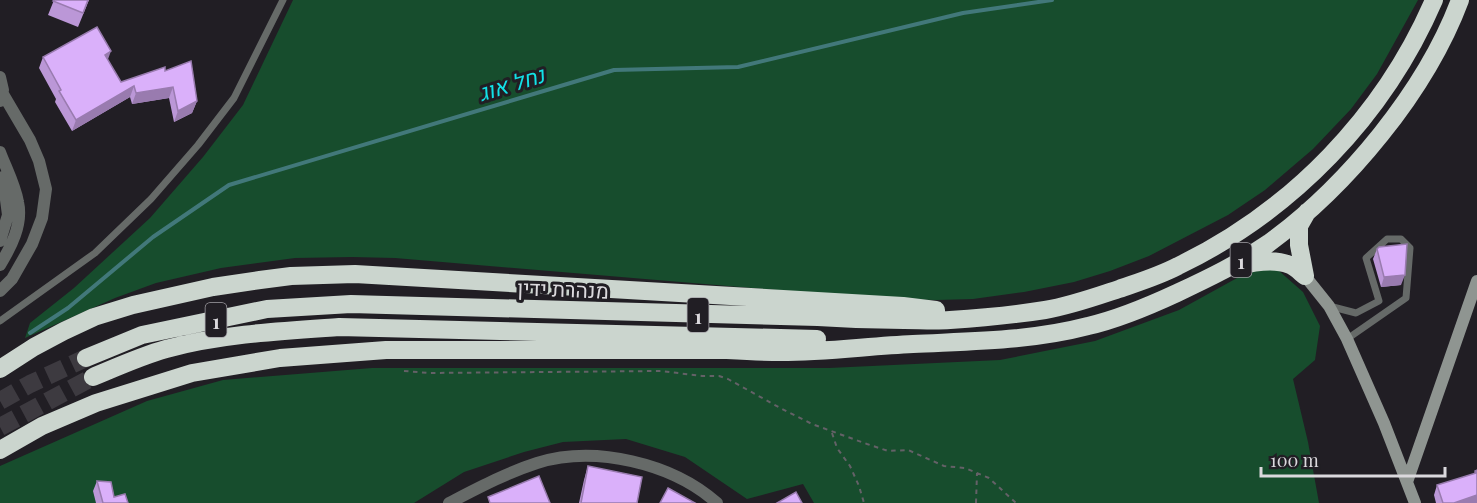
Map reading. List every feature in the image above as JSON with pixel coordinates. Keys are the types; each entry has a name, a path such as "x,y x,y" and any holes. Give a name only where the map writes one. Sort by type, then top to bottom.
{"highway":[{"name":"1","path":"1045,310 1103,295 1177,267 1214,248 1279,202 1313,174 1344,142 1374,104 1399,69 1426,20 1434,0"},
{"name":"1","path":"93,376 133,360 214,339 339,327 818,339 912,344 1031,337 1089,326 1149,306 1225,270 1269,243 1307,212 1330,191 1392,120 1437,51 1461,0"},
{"path":"1305,276 1299,245 1299,226 1307,212"},
{"path":"1225,270 1250,263 1274,261 1291,265 1305,276"},
{"path":"0,369 34,347 94,317 133,305 213,287 301,275 356,274 903,306 981,313 1045,310"},
{"name":"מנהרת ידין","path":"86,358 142,335 267,309 351,304 859,320 948,320 1045,310"},
{"path":"0,450 42,426 96,403 192,373 280,358 386,350 783,352 912,344"}],"street":[{"path":"0,77 3,86 1,98 30,140 39,161 46,189 42,218 32,244 12,279 0,291"},
{"path":"0,152 18,203 21,234 13,257 0,279"},
{"path":"0,161 8,215 0,241"},
{"path":"0,265 11,247 18,222 18,203"},
{"path":"0,301 10,290 23,261"},
{"path":"1305,276 1329,306 1347,339 1384,423 1415,503"},
{"path":"1407,482 1477,281"},
{"path":"449,503 514,471 561,458 585,456 631,461 656,468 681,479 717,503"}],"lane":[{"path":"0,321 95,253 151,199 198,145 234,98 282,0"},
{"path":"1329,306 1356,313 1379,301 1366,258 1387,240 1401,239 1410,248 1406,298 1347,339"}],"path":[{"path":"404,371 429,373 661,371 719,376 782,410 831,431 888,451 908,450 944,466 965,468 989,478 1016,503"},
{"path":"831,431 837,448 850,466 864,503"},
{"path":"976,503 977,473"}],"green space":[{"path":"293,0 1418,0 1377,74 1351,109 1313,149 1265,190 1228,215 1149,256 1074,282 973,299 884,299 395,258 295,258 221,268 156,283 115,298 25,338 30,323 74,288 150,218 203,157 243,105"},
{"path":"1257,267 1278,270 1303,292 1320,326 1315,360 1293,379 1319,503 814,503 803,484 747,499 685,457 626,439 563,442 524,452 464,472 414,503 0,503 0,466 147,401 223,380 372,368 829,368 1000,360 1095,341 1179,310"}],"building":[{"path":"54,0 88,0 83,13"},
{"path":"97,27 111,51 105,55 121,82 165,67 165,71 191,61 197,101 178,111 173,87 136,93 134,86 76,120 43,57"},
{"path":"1407,244 1405,275 1384,277 1377,249"},
{"path":"588,466 642,477 637,503 581,503"},
{"path":"1477,470 1477,495 1454,503 1443,503 1437,485 1476,473"},
{"path":"539,476 550,503 490,503 488,497"},
{"path":"97,481 111,482 114,497 125,494 128,503 103,503"},
{"path":"668,488 695,503 660,503"},
{"path":"796,492 802,503 777,503"}],"waterway":[{"name":"נחל אוג","path":"30,333 68,308 153,237 229,185 614,70 738,67 963,13 1052,0"}],"tunnel":[{"path":"0,401 86,358"},
{"path":"0,427 93,377"}]}
